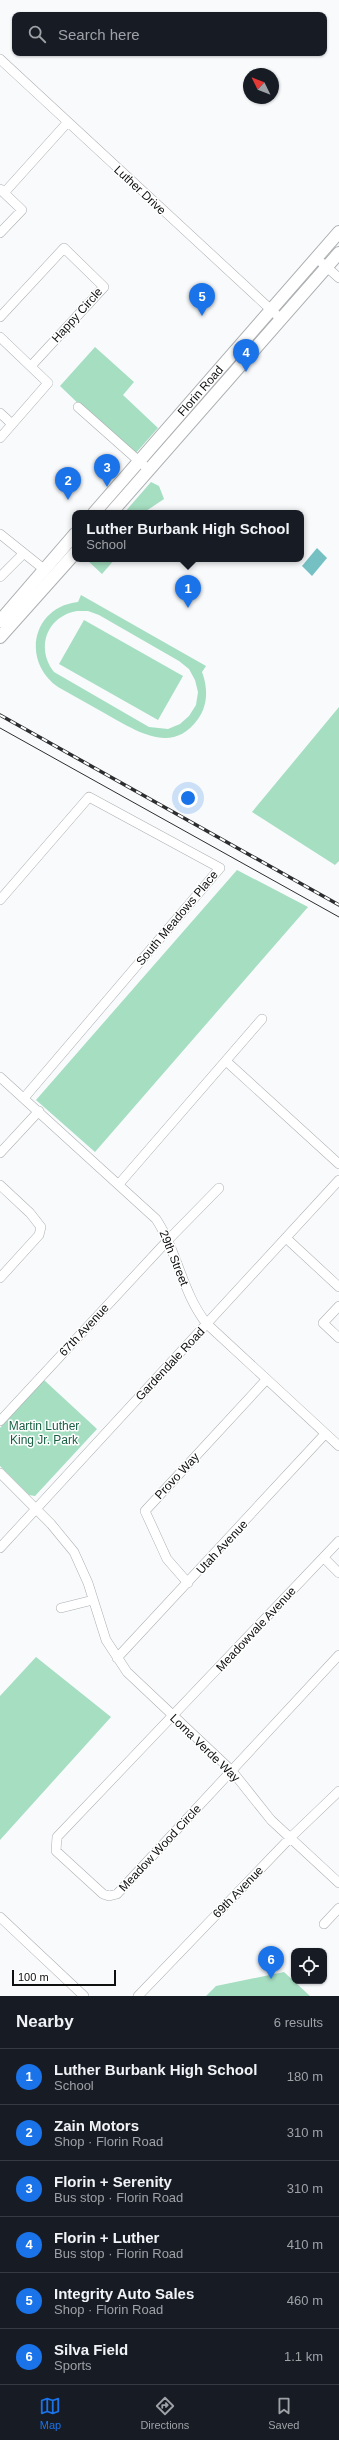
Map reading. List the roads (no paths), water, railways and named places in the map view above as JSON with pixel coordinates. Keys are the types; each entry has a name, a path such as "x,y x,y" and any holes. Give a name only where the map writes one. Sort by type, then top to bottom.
{"main road":[{"name":"Florin Road","path":"97,510 339,232"},
{"name":"Florin Road","path":"114,510 339,253"},
{"path":"0,621 72,538"},
{"path":"0,637 72,556"},
{"path":"44,587 45,570"}],"street":[{"name":"Luther Drive","path":"0,58 67,123 281,319"},
{"path":"0,233 22,210 2,191 67,123"},
{"name":"Happy Circle","path":"0,317 64,248 104,287 31,366"},
{"path":"316,259 339,278"},
{"path":"0,338 48,383 0,438"},
{"path":"78,407 149,470"},
{"path":"0,413 12,424"},
{"path":"0,534 23,554 45,570"},
{"path":"0,577 23,554"},
{"name":"South Meadows Place","path":"0,900 89,797 220,868 24,1098"},
{"path":"119,1184 262,1019"},
{"path":"226,1060 339,1164"},
{"name":"29th Street","path":"0,1077 156,1219 168,1240 191,1302 206,1324 339,1446"},
{"path":"0,1153 39,1111"},
{"name":"Gardendale Road","path":"0,1548 339,1180"},
{"path":"0,1185 30,1213 41,1227 40,1235 0,1278"},
{"name":"67th Avenue","path":"0,1421 168,1240 219,1188"},
{"path":"286,1238 339,1286"},
{"path":"339,1306 323,1323 339,1338"},
{"name":"Provo Way","path":"188,1583 179,1575 167,1559 146,1511 266,1380"},
{"name":"Utah Avenue","path":"117,1658 325,1434"},
{"name":"Loma Verde Way","path":"0,1473 64,1537 74,1552 93,1600 101,1627 117,1658 138,1684 232,1771 271,1820 339,1883"},
{"name":"Meadowvale Avenue","path":"173,1717 339,1541"},
{"path":"324,1558 339,1573"},
{"path":"61,1608 93,1600"},
{"name":"Meadow Wood Circle","path":"173,1717 57,1837 56,1851 103,1894 109,1896 117,1894 339,1655"},
{"name":"69th Avenue","path":"138,1996 290,1838 339,1791"},
{"path":"324,1924 339,1908"},
{"path":"0,1917 84,1996"}],"water":[{"path":"317,548 327,558 312,576 302,566"}],"tram line":[{"path":"0,728 339,917"}],"railway":[{"path":"0,715 339,905"}],"place":[{"name":"Integrity Auto Sales","path":"202,316"},
{"name":"Florin + Luther","path":"246,372"},
{"name":"Florin + Serenity","path":"107,487"},
{"name":"Zain Motors","path":"68,500"},
{"name":"Luther Burbank High School","path":"188,608"},
{"name":"Silva Field","path":"271,1979"}],"park label":[{"name":"Martin Luther King Jr. Park","path":"44,1433"}]}
